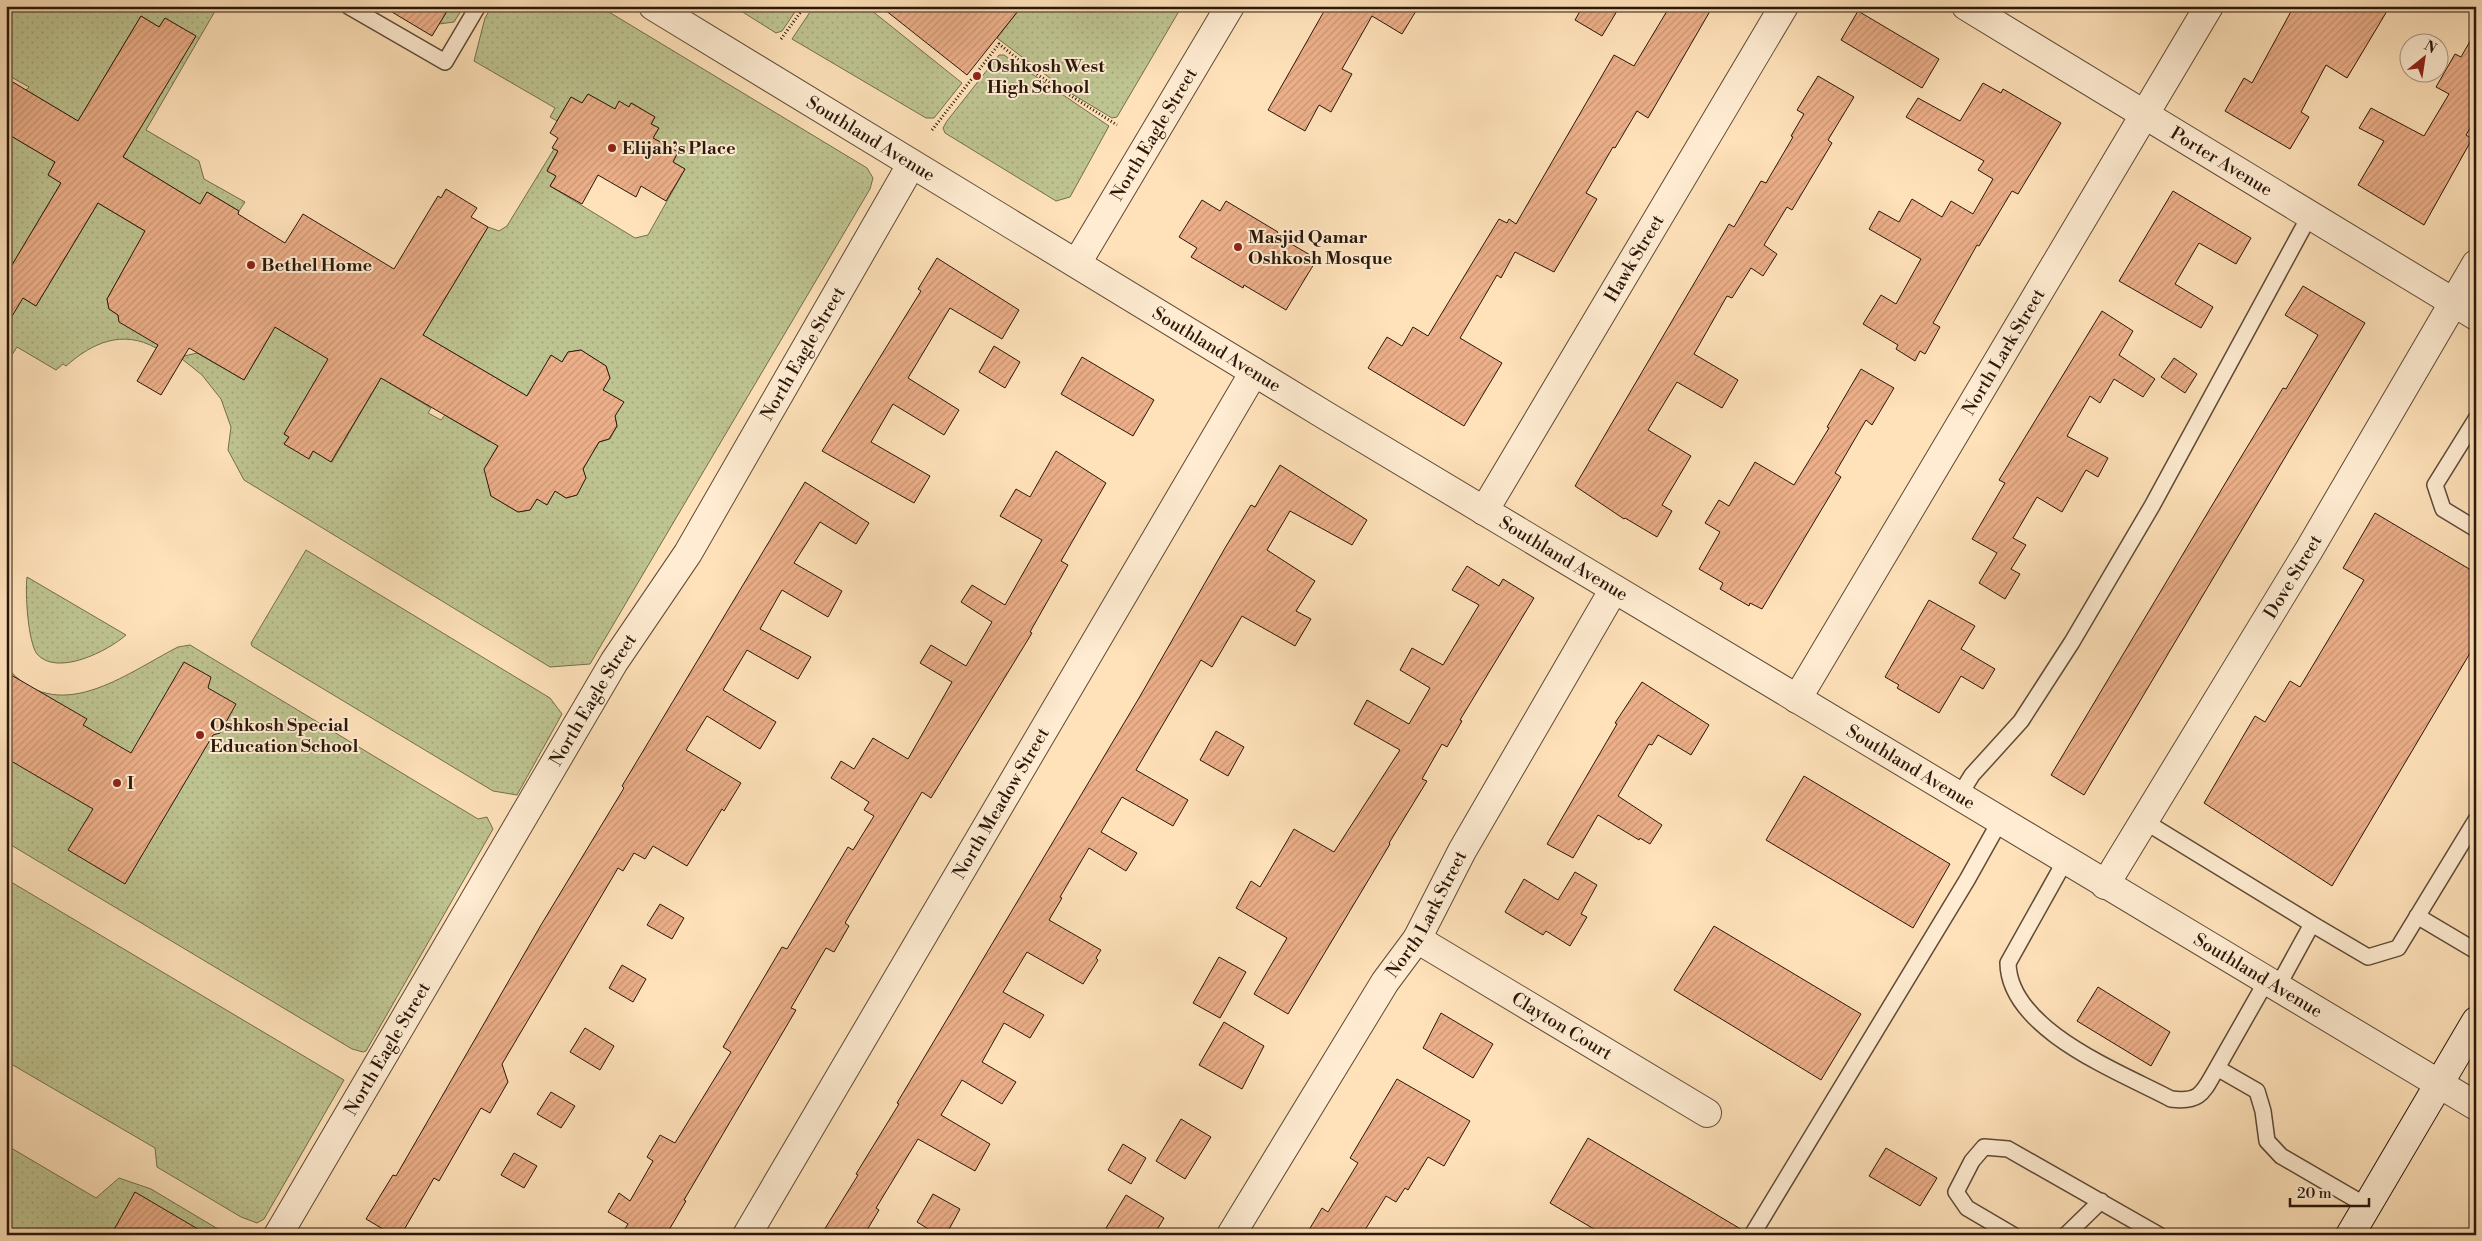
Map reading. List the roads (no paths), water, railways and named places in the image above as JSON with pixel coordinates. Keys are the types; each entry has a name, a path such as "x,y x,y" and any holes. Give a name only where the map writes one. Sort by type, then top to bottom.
{"street":[{"name":"Southland Avenue","path":"653,6 911,165 1077,263 1484,511 2476,1106"},
{"name":"North Eagle Street","path":"1077,263 1230,6"},
{"name":"Hawk Street","path":"1484,511 1784,6"},
{"name":"Porter Avenue","path":"1966,6 2476,316"},
{"name":"North Lark Street","path":"1797,699 2209,6"},
{"name":"North Eagle Street","path":"278,1235 614,662 688,553 911,165"},
{"name":"Dove Street","path":"2105,885 2309,550 2476,264"},
{"name":"North Meadow Street","path":"747,1235 1254,372"},
{"name":"North Lark Street","path":"1231,1235 1385,982 1417,939 1462,851 1614,589"},
{"name":"Clayton Court","path":"1417,939 1707,1113"},
{"path":"2350,1235 2476,1021"}],"lane":[{"path":"348,6 445,62 478,6"},
{"path":"1959,796 1972,775 2021,721 2072,642 2152,506 2310,215"},
{"path":"2476,420 2435,484 2443,509 2476,529"},
{"path":"2144,821 2368,957 2398,948 2476,820"},
{"path":"1752,1235 1967,880 2000,821"},
{"path":"2065,861 2008,963 2008,975 2027,1011 2074,1048 2171,1099 2184,1101 2201,1095 2312,924"},
{"path":"2417,916 2476,951"},
{"path":"2217,1068 2257,1091 2263,1111 2267,1141 2281,1156 2367,1206"},
{"path":"2013,1235 1967,1208 1956,1192 1972,1161 1984,1147 2008,1149 2159,1235"},
{"path":"2066,1235 2101,1201"}],"place":[{"name":"Oshkosh West High School","path":"977,76"},
{"name":"Elijah’s Place","path":"612,148"},
{"name":"Masjid Qamar Oshkosh Mosque","path":"1238,247"},
{"name":"Bethel Home","path":"251,265"},
{"name":"Oshkosh Special Education School","path":"200,735"},
{"name":"I","path":"117,783"}]}
